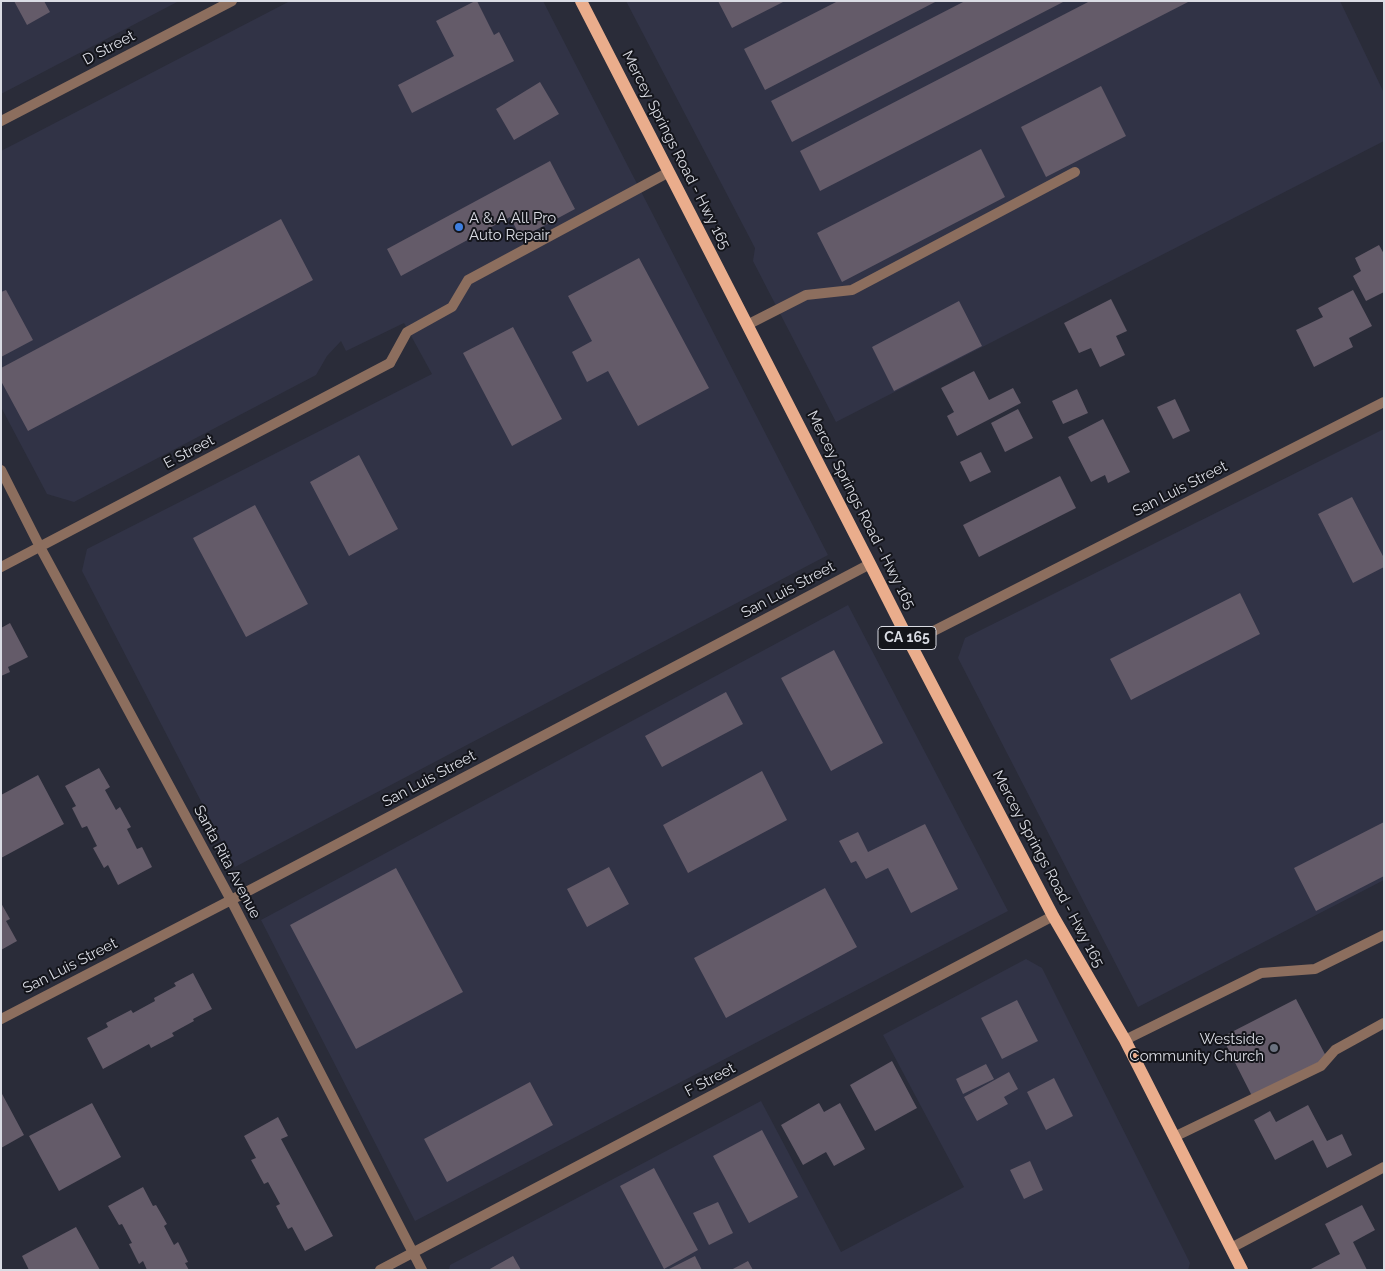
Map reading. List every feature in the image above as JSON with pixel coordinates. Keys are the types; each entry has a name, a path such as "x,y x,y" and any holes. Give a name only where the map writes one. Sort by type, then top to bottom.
{"main road":[{"name":"Mercey Springs Road - Hwy 165","path":"581,1 910,643 1053,916 1124,1040 1242,1270"}],"street":[{"name":"D Street","path":"1,121 232,1"},
{"name":"E Street","path":"1,567 390,363 408,332 452,307 468,280 669,172"},
{"path":"747,325 806,295 852,290 1075,172"},
{"name":"San Luis Street","path":"910,643 1384,402"},
{"name":"Santa Rita Avenue","path":"1,470 40,547 231,900 422,1270"},
{"name":"San Luis Street","path":"1,1019 870,564"},
{"name":"F Street","path":"380,1270 1053,916"},
{"path":"1124,1040 1261,972 1315,968 1384,935"},
{"path":"1174,1137 1321,1066 1335,1050 1384,1023"},
{"path":"1231,1248 1384,1167"}],"shaded area":[{"path":"1,1 179,1 1,94"},
{"path":"290,1 543,1 828,555 235,867 82,571 87,549 432,374 404,323 346,351 341,341 327,356 316,375 74,502 47,494 1,407 1,151"},
{"path":"626,1 1340,1 1384,93 1384,141 836,422 753,261 755,248"},
{"path":"1384,429 1384,880 1138,1007 958,658 965,638"},
{"path":"848,605 1008,911 415,1221 261,920"},
{"path":"1026,959 1042,968 1190,1263 1188,1270 449,1270 450,1265 761,1101 841,1252 964,1187 883,1035"}],"building":[{"path":"14,1 44,1 50,12 27,25"},
{"path":"477,1 494,35 499,32 514,61 412,113 398,85 454,56 436,21"},
{"path":"718,1 785,1 732,28"},
{"path":"838,1 937,1 765,90 744,49"},
{"path":"965,1 1065,1 792,142 771,101"},
{"path":"1090,1 1190,1 820,191 800,151"},
{"path":"540,82 559,114 514,140 496,109"},
{"path":"1101,86 1126,136 1046,177 1021,127"},
{"path":"981,149 1005,197 842,282 817,233"},
{"name":"A & A All Pro Auto Repair","path":"550,161 575,209 521,238 510,217 401,276 387,249"},
{"path":"281,219 313,280 28,431 1,381 1,368"},
{"path":"1379,245 1384,254 1384,292 1366,301 1353,276 1361,271 1355,258"},
{"path":"639,258 709,388 638,426 608,371 587,382 572,352 592,341 568,296"},
{"path":"6,290 33,340 1,357 1,292"},
{"path":"1353,290 1372,326 1349,338 1353,347 1314,367 1296,330 1323,317 1318,308"},
{"path":"1111,299 1127,331 1116,336 1125,355 1100,367 1091,348 1079,353 1064,323"},
{"path":"959,301 982,346 894,391 872,347"},
{"path":"513,327 562,419 512,446 463,353"},
{"path":"974,371 989,400 1013,388 1021,403 957,436 947,416 954,412 941,388"},
{"path":"1077,389 1088,413 1063,424 1052,401"},
{"path":"1175,399 1190,431 1173,439 1157,407"},
{"path":"1018,409 1033,438 1005,452 991,423"},
{"path":"1103,419 1130,472 1108,483 1105,475 1091,482 1068,437"},
{"path":"981,452 991,472 970,482 960,462"},
{"path":"359,455 398,529 349,556 310,482"},
{"path":"1060,476 1076,508 979,557 963,525"},
{"path":"1352,497 1384,558 1384,567 1353,583 1318,514"},
{"path":"255,505 308,604 246,637 193,538"},
{"path":"1240,593 1260,634 1131,700 1110,659"},
{"path":"10,623 28,657 8,667 10,672 1,676 1,628"},
{"path":"834,650 883,743 831,771 781,678"},
{"path":"726,692 743,724 662,767 645,736"},
{"path":"99,768 110,787 105,790 116,810 120,807 131,827 127,829 137,849 142,847 152,867 118,885 108,865 104,868 93,848 97,846 87,826 82,828 72,808 76,806 65,786"},
{"path":"762,771 787,820 688,873 663,825"},
{"path":"38,775 64,824 1,858 1,795"},
{"path":"1384,822 1384,876 1316,911 1294,868"},
{"path":"925,824 958,889 911,913 888,868 866,879 856,861 851,863 839,841 858,832 868,852"},
{"path":"609,867 629,904 587,927 567,889"},
{"path":"396,868 463,992 356,1049 290,925"},
{"path":"825,888 857,947 726,1018 694,958"},
{"path":"1,903 10,919 6,921 17,941 1,950"},
{"path":"193,973 212,1009 172,1033 174,1036 151,1048 149,1044 103,1069 87,1038 108,1027 106,1023 131,1010 133,1013 155,1001 154,998 176,986 174,983"},
{"name":"Westside Community Church","path":"1296,999 1327,1058 1252,1096 1222,1037"},
{"path":"1017,1000 1038,1041 1002,1059 981,1018"},
{"path":"892,1061 917,1108 875,1131 850,1085"},
{"path":"986,1064 994,1079 963,1094 956,1079"},
{"path":"1009,1072 1018,1089 1004,1097 1008,1104 977,1121 964,1097"},
{"path":"1054,1078 1073,1116 1046,1130 1027,1092"},
{"path":"530,1082 553,1125 447,1182 424,1139"},
{"path":"1,1092 24,1135 1,1148"},
{"path":"92,1103 121,1157 59,1191 29,1136"},
{"path":"819,1103 824,1112 840,1103 865,1149 834,1166 826,1152 803,1165 781,1125"},
{"path":"1308,1105 1327,1141 1342,1134 1352,1155 1327,1168 1313,1140 1275,1160 1254,1120 1270,1111 1276,1122"},
{"path":"278,1117 288,1136 281,1139 333,1236 305,1251 292,1227 288,1229 276,1206 280,1204 268,1182 264,1184 251,1160 256,1158 244,1136"},
{"path":"762,1130 798,1197 749,1223 713,1156"},
{"path":"1030,1161 1043,1190 1024,1199 1010,1170"},
{"path":"654,1168 698,1250 664,1269 620,1186"},
{"path":"143,1187 153,1206 156,1205 167,1224 164,1226 174,1245 178,1242 188,1262 185,1263 189,1270 147,1270 143,1261 139,1264 129,1244 132,1243 122,1224 119,1225 108,1206"},
{"path":"718,1202 733,1233 709,1245 693,1213"},
{"path":"1362,1205 1375,1230 1353,1242 1367,1270 1309,1270 1340,1254 1325,1224"},
{"path":"76,1227 100,1270 29,1270 22,1256"},
{"path":"513,1256 521,1270 488,1270"},
{"path":"695,1256 702,1270 667,1270"},
{"path":"748,1261 753,1270 731,1270"}],"place":[{"name":"A & A All Pro Auto Repair","path":"459,227"},
{"name":"Westside Community Church","path":"1274,1048"}]}
